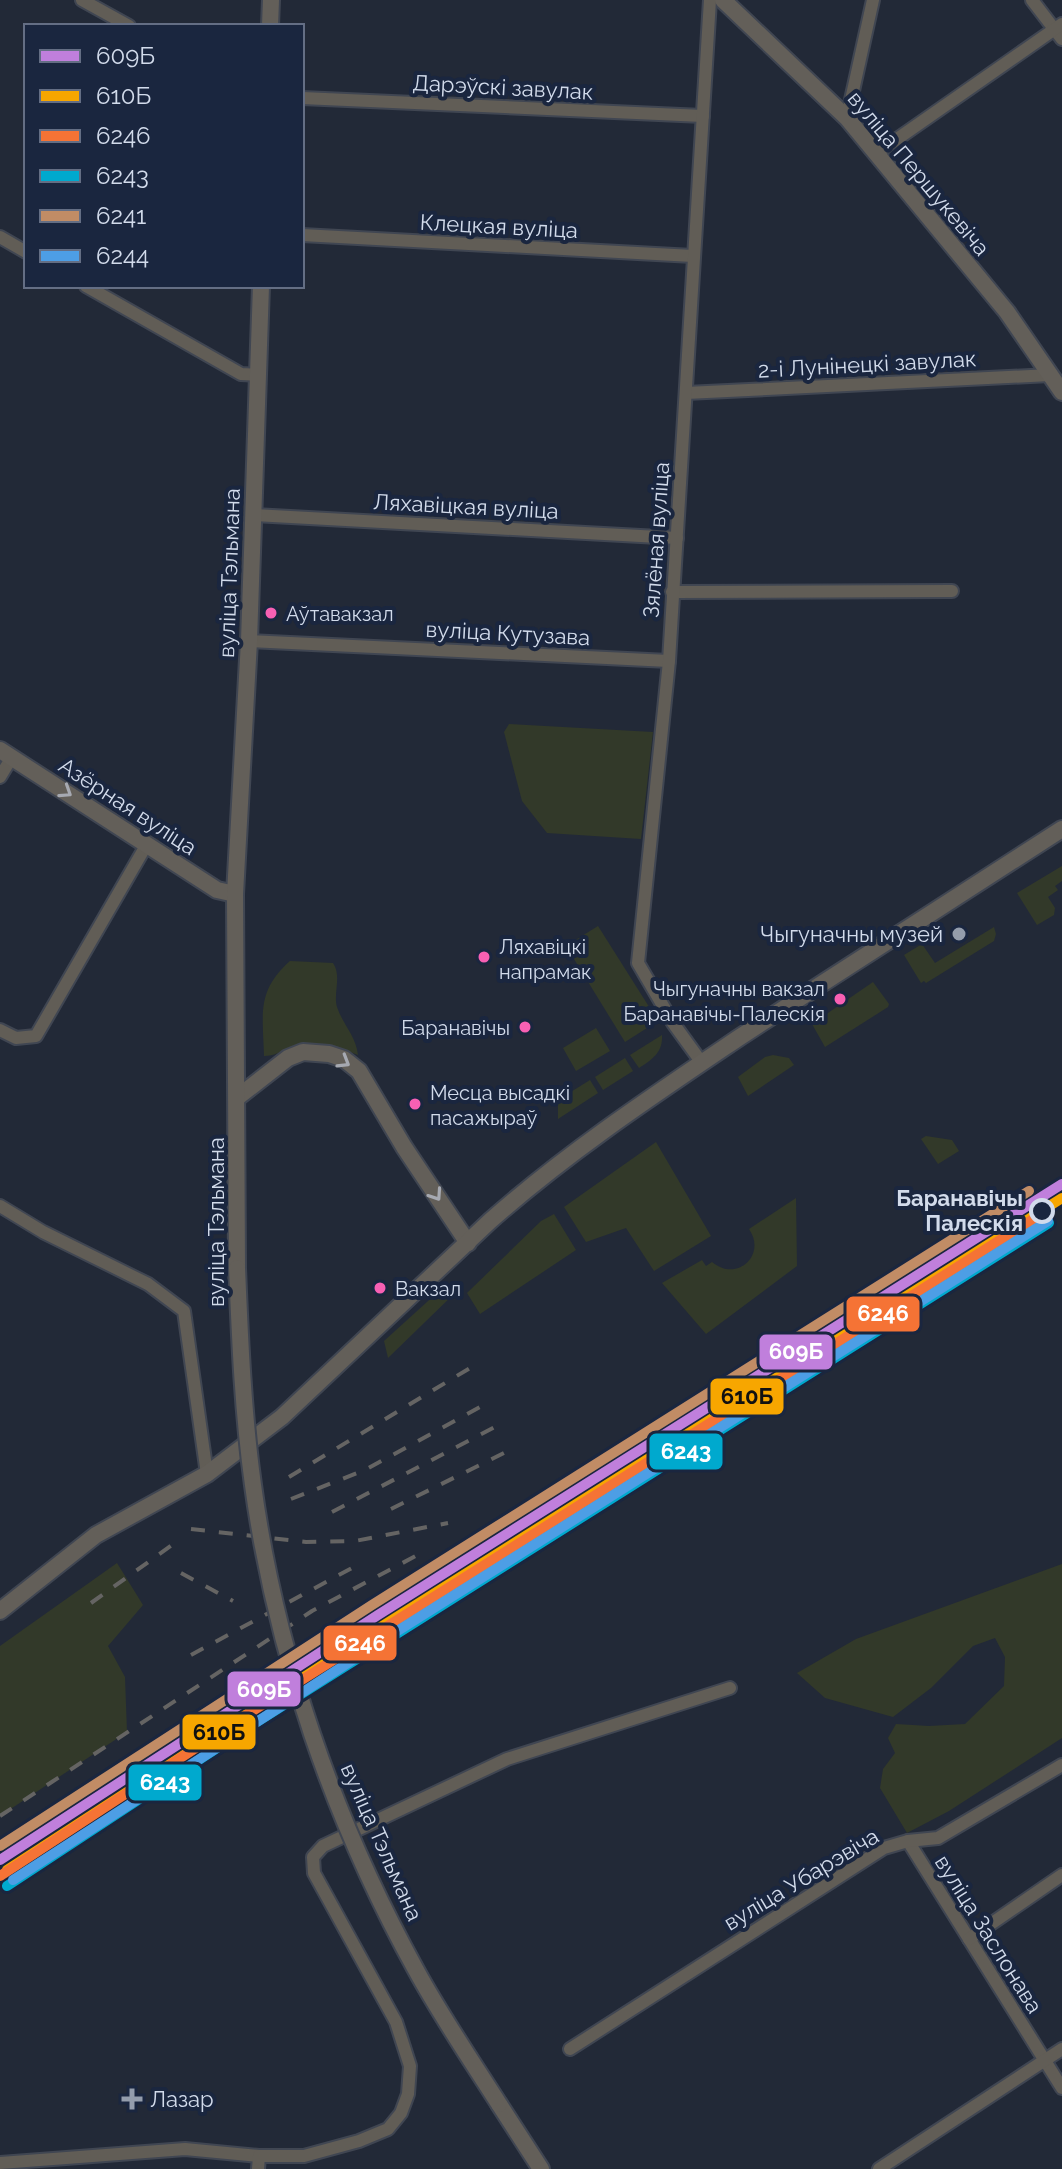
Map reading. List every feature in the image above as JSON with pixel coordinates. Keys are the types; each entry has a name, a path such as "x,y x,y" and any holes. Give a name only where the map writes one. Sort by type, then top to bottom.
{"main road":[{"path":"270,24 271,0"},
{"name":"вуліца Першукевіча","path":"723,0 847,118 1007,312 1062,392"},
{"name":"вуліца Тэльмана","path":"261,288 249,641 235,894 237,1268 241,1372 256,1502 270,1581 289,1656 324,1770 366,1868 416,1970 541,2169"},
{"name":"Азёрная вуліца","path":"6,753 217,890 235,894"},
{"path":"0,1611 96,1535 207,1474 282,1417 520,1194 620,1119 1062,829"},
{"path":"238,1102 288,1058 303,1052 329,1054 344,1059 359,1071 404,1147 468,1243"}],"street":[{"path":"82,0 125,24"},
{"name":"Зялёная вуліца","path":"702,1063 673,1023 638,963 669,661 710,0"},
{"path":"847,118 873,0"},
{"path":"877,153 1060,30 1032,0"},
{"name":"Дарэўскі завулак","path":"304,98 703,116"},
{"name":"Клецкая вуліца","path":"304,235 693,256"},
{"path":"0,237 24,251"},
{"path":"90,288 241,374 259,375"},
{"name":"2-і Лунінецкі завулак","path":"686,393 1050,375"},
{"name":"Ляхавіцкая вуліца","path":"254,515 677,538"},
{"path":"672,592 952,591"},
{"name":"вуліца Кутузава","path":"249,641 669,661"},
{"path":"0,777 6,753"},
{"path":"0,1030 16,1038 36,1036 147,844"},
{"path":"0,1206 43,1232 148,1284 184,1311 207,1474"},
{"path":"0,2163 185,2149 258,2162 304,2156 359,2141 388,2129 401,2113 408,2094 410,2066 396,2022 314,1873 313,1857 323,1846 507,1759 730,1688"},
{"name":"вуліца Убарэвіча","path":"570,2049 674,1979 884,1848 908,1841 938,1838 1062,1765"},
{"name":"вуліца Заслонава","path":"908,1841 1062,2088"},
{"path":"969,1939 1062,1875"},
{"path":"879,2169 1062,2049"}],"green space":[{"path":"509,724 653,732 641,839 547,833 522,801 504,732"},
{"path":"1062,866 1062,881 1055,886 1058,890 1048,897 1055,908 1054,915 1037,925 1017,893"},
{"path":"598,926 658,1021 625,1042 566,946"},
{"path":"994,927 994,941 926,983 921,983 904,955 922,944 935,963"},
{"path":"290,961 333,963 337,973 337,1007 355,1042 358,1055 315,1044 298,1045 264,1056 263,1016 267,993 271,983"},
{"path":"873,982 889,1004 888,1007 825,1047 812,1024"},
{"path":"596,1028 610,1051 576,1071 563,1048"},
{"path":"662,1035 656,1054 639,1068 630,1055"},
{"path":"765,1057 789,1058 794,1065 748,1096 738,1077"},
{"path":"625,1058 633,1071 603,1090 595,1077"},
{"path":"590,1080 598,1093 558,1119 558,1100"},
{"path":"926,1136 952,1140 959,1151 938,1164 921,1139"},
{"path":"656,1142 711,1236 654,1271 626,1228 586,1242 564,1207"},
{"path":"796,1198 797,1266 706,1334 662,1283 702,1260 706,1266 712,1262 731,1269 747,1263 754,1248 749,1229"},
{"path":"554,1214 576,1250 480,1314 467,1293 541,1221"},
{"path":"449,1282 458,1290 388,1358 384,1341"},
{"path":"117,1563 143,1605 108,1646 125,1677 127,1732 0,1816 0,1646"},
{"path":"1062,1564 1062,1738 949,1811 907,1833 880,1788 883,1769 895,1753 888,1738 896,1724 965,1724 1004,1686 1005,1657 995,1638 973,1646 931,1688 893,1717 825,1698 797,1673 856,1639"}],"railway":[{"path":"289,1477 470,1368"},
{"path":"291,1499 365,1470 482,1406"},
{"path":"332,1512 495,1427"},
{"path":"391,1509 510,1450"},
{"path":"191,1529 306,1542 355,1541 448,1523"},
{"path":"91,1603 179,1540"},
{"path":"0,1816 312,1611 427,1550"},
{"path":"191,1655 363,1562"},
{"path":"181,1573 233,1601"}],"transit line":[{"name":"609Б","path":"0,1860 378,1615 1062,1184"},
{"name":"6241","path":"0,1846 372,1605 1029,1191"},
{"name":"610Б","path":"7,1870 384,1625 1062,1198"},
{"name":"6246","path":"0,1876 240,1719 1043,1213"},
{"name":"6244","path":"13,1880 391,1635 1048,1221"},
{"name":"6243","path":"7,1886 246,1729 1049,1223"}],"place":[{"name":"Аўтавакзал","path":"271,613"},
{"name":"Чыгуначны музей","path":"959,934"},
{"name":"Ляхавіцкі напрамак","path":"484,957"},
{"name":"Чыгуначны вакзал Баранавічы-Палескія","path":"840,999"},
{"name":"Баранавічы","path":"525,1027"},
{"name":"Месца высадкі пасажыраў","path":"415,1104"},
{"name":"Баранавічы Палескія","path":"1042,1211"},
{"name":"Вакзал","path":"380,1288"},
{"name":"Лазар","path":"132,2099"}]}
